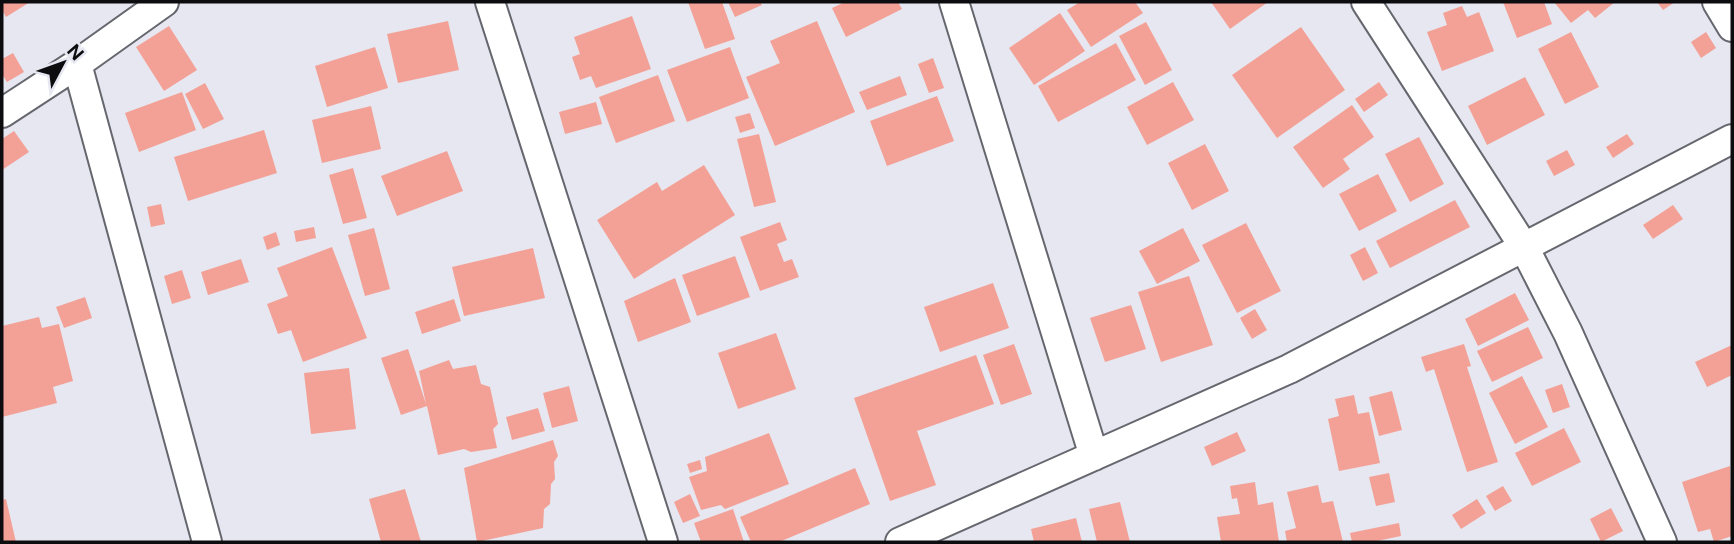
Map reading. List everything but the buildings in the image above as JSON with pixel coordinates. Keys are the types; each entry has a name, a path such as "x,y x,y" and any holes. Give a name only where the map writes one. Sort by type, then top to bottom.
{"street":[{"path":"2,113 164,2"},
{"path":"490,2 663,542"},
{"path":"954,2 1094,456"},
{"path":"1366,2 1524,247 1568,333 1662,542"},
{"path":"1717,2 1732,27"},
{"path":"77,64 208,542"},
{"path":"900,542 1289,369 1732,139"}]}
